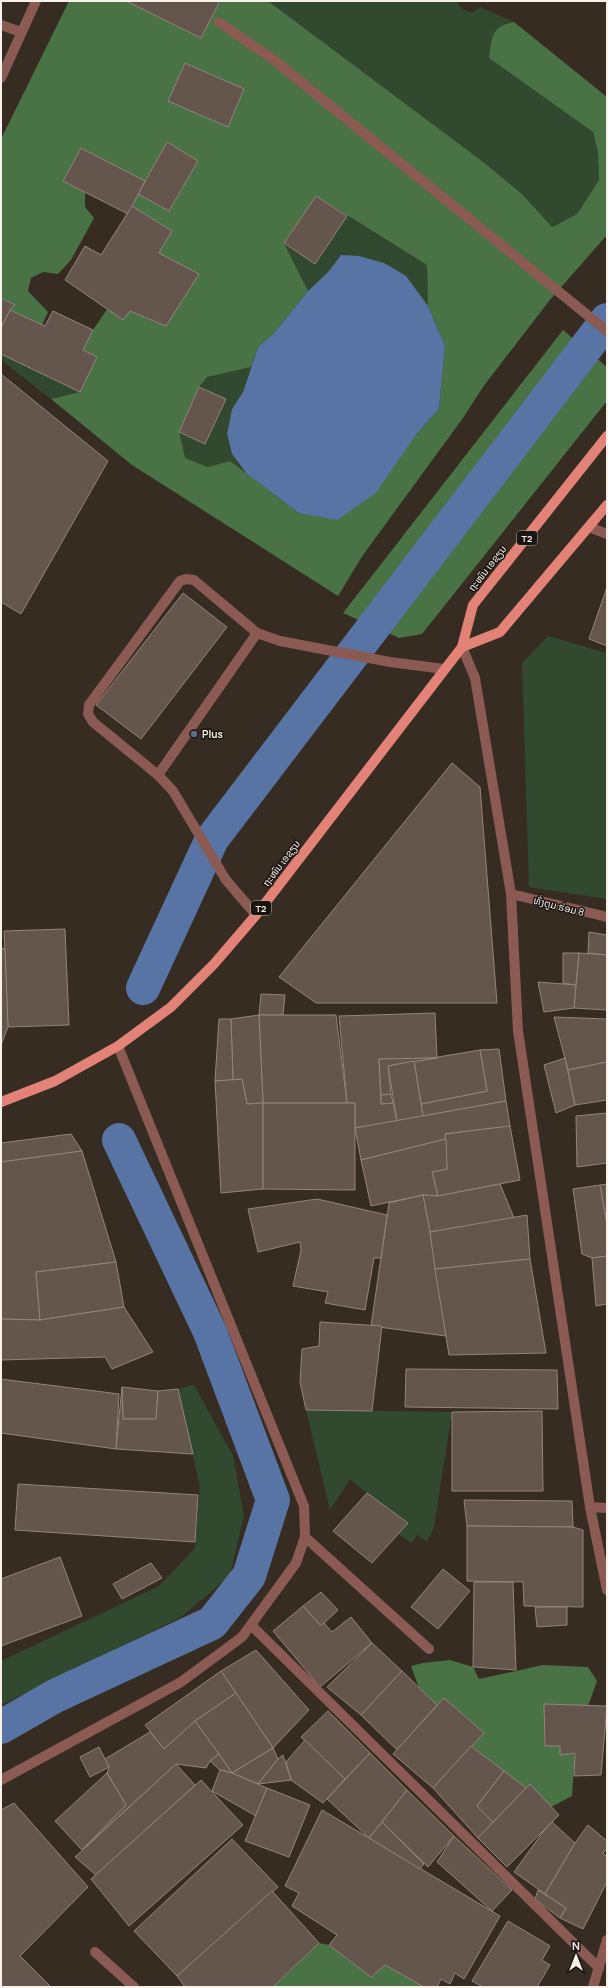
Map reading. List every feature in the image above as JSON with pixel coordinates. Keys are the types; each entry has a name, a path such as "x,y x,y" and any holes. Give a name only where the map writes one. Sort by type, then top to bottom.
{"main road":[{"name":"ຖະໜົນ ເອຊຽນ","path":"1,1102 56,1081 118,1046 171,1007 214,964 256,915 462,647 474,604 607,436"},
{"name":"ຖະໜົນ ເອຊຽນ","path":"462,647 500,632 607,505"}],"street":[{"path":"1,78 36,1"},
{"path":"218,22 274,60 607,331"},
{"path":"1,25 21,32"},
{"path":"589,527 607,534"},
{"path":"256,915 226,880 173,791 158,776 93,722 88,714 89,705 180,581 186,579 194,580 257,633 280,641 390,662 444,669"},
{"path":"158,776 257,633"},
{"path":"462,647 475,678 511,894 518,1031 590,1507 607,1590"},
{"name":"ທົ່ງຕູມ ຮ່ອມ 8","path":"511,894 607,917"},
{"path":"1,1780 181,1682 242,1637 296,1563 305,1537 304,1506 118,1046"},
{"path":"590,1507 607,1508"},
{"path":"305,1537 429,1648"},
{"path":"250,1625 599,1968"},
{"path":"593,1987 607,1940"},
{"path":"95,1952 134,1987"}],"green space":[{"path":"69,1 126,1 201,38 220,1 268,1 482,161 522,194 552,227 577,214 599,180 598,152 593,132 489,58 494,34 501,26 514,22 607,97 607,235 549,301 483,387 463,418 363,555 338,596 132,465 51,399 80,392 97,357 83,350 93,330 108,308 122,320 130,311 166,326 159,253 171,231 132,206 138,194 169,211 198,161 167,143 145,181 81,148 63,181 85,192 85,207 94,218 71,260 58,274 43,272 31,278 28,291 48,312 42,325 10,310 15,305 1,298 1,139","holes":["185,63 244,89 228,127 169,101","316,196 427,265 428,306 445,346 439,409 415,436 299,513 230,461 208,467 185,458 179,432 199,387 207,377 251,367 258,347 274,333 308,291 284,243"]},
{"path":"268,1 456,1 462,9 472,13 480,7 514,22 503,24 490,58 593,132 598,152 599,180 577,214 551,227 522,194 482,161"},
{"path":"347,216 427,265 428,306 406,276 341,255 329,271 308,291 284,243 315,264"},
{"path":"563,330 607,367 607,401 422,634 399,638 343,613"},
{"path":"1,354 80,392 51,399 1,360"},
{"path":"251,367 243,392 232,409 227,434 232,454 247,474 230,461 208,467 184,458 179,432 205,444 226,399 199,387 207,376"},
{"path":"548,636 607,653 607,899 529,887 522,663"},
{"path":"194,1385 233,1456 244,1515 230,1576 181,1617 1,1705 1,1661 159,1586 195,1548 200,1488 178,1389"},
{"path":"306,1410 452,1412 434,1527 427,1542 417,1535 412,1543 398,1534 408,1523 350,1479 330,1510"},
{"path":"450,1660 473,1667 479,1679 543,1665 588,1667 597,1681 588,1706 544,1704 545,1746 560,1746 560,1755 575,1753 572,1796 551,1807 471,1746 484,1733 444,1698 437,1705 419,1688 411,1666"},
{"path":"319,1943 329,1945 371,1977 385,1965 424,1987 273,1987"}],"water":[{"path":"341,255 359,256 384,263 406,276 428,306 445,346 439,409 415,436 376,493 337,520 299,513 247,474 232,454 227,434 232,409 243,392 258,347 274,333 308,291 329,271"}],"building":[{"path":"126,1 220,1 201,38"},
{"path":"185,63 244,89 228,127 168,101"},
{"path":"167,142 198,161 169,211 138,194"},
{"path":"81,148 145,181 128,214 63,181"},
{"path":"316,196 347,216 315,264 284,243"},
{"path":"132,206 172,231 159,253 199,274 166,326 130,311 123,320 65,280 85,246 101,255"},
{"path":"1,298 15,305 10,310 1,328"},
{"path":"10,310 45,326 53,311 93,330 83,350 97,357 80,392 1,354 1,328"},
{"path":"1,374 108,461 21,614 1,602"},
{"path":"199,387 226,399 205,444 179,432"},
{"path":"607,587 607,646 589,639"},
{"path":"183,593 227,627 141,739 96,705"},
{"path":"452,763 480,787 497,1003 316,1003 279,977"},
{"path":"65,929 69,1025 8,1027 4,931"},
{"path":"589,932 607,935 607,955 588,953"},
{"path":"1,948 5,949 8,1027 1,1045"},
{"path":"563,953 579,953 576,985 563,983"},
{"path":"579,953 607,955 607,1010 574,1008"},
{"path":"538,982 576,985 574,1008 544,1012"},
{"path":"261,994 285,995 283,1015 259,1015"},
{"path":"435,1013 437,1058 379,1059 381,1104 393,1103 397,1121 355,1128 355,1103 347,1103 339,1016"},
{"path":"259,1015 336,1015 347,1103 263,1103"},
{"path":"259,1015 263,1103 247,1104 242,1079 233,1080 231,1019"},
{"path":"554,1017 607,1019 607,1062 568,1070"},
{"path":"219,1019 231,1019 233,1080 215,1081"},
{"path":"499,1049 506,1101 423,1116 421,1104 487,1091 480,1050"},
{"path":"480,1050 487,1091 421,1104 414,1061"},
{"path":"437,1058 388,1066 391,1094 381,1095 379,1059"},
{"path":"565,1058 575,1105 556,1113 544,1065"},
{"path":"414,1061 423,1116 397,1121 388,1066"},
{"path":"607,1062 607,1100 575,1105 568,1070"},
{"path":"242,1079 247,1104 263,1103 263,1189 221,1193 215,1081"},
{"path":"391,1094 393,1103 381,1104 381,1095"},
{"path":"506,1101 510,1126 445,1134 446,1139 361,1160 355,1128"},
{"path":"263,1103 355,1103 355,1190 263,1189"},
{"path":"607,1113 607,1163 577,1167 576,1116"},
{"path":"510,1126 520,1180 438,1196 432,1172 447,1169 445,1134"},
{"path":"71,1134 82,1151 1,1162 1,1143"},
{"path":"446,1139 447,1169 432,1172 438,1196 423,1195 371,1206 361,1160"},
{"path":"82,1151 116,1262 36,1272 40,1320 1,1319 1,1162"},
{"path":"500,1184 514,1218 430,1232 423,1195 438,1196"},
{"path":"607,1184 607,1225 600,1185"},
{"path":"600,1185 607,1225 607,1256 592,1258 582,1254 573,1189"},
{"path":"423,1195 446,1336 371,1326 389,1203"},
{"path":"317,1199 387,1215 381,1258 374,1258 365,1310 325,1303 328,1292 293,1286 301,1250 300,1242 258,1252 248,1209"},
{"path":"527,1215 530,1259 435,1269 430,1232"},
{"path":"607,1256 607,1304 596,1306 592,1258"},
{"path":"530,1259 546,1353 449,1355 435,1269"},
{"path":"116,1262 124,1307 40,1320 36,1272"},
{"path":"124,1307 153,1352 112,1369 105,1357 1,1360 1,1319 40,1320"},
{"path":"320,1322 382,1326 372,1411 306,1410 300,1382 302,1349 319,1346"},
{"path":"406,1369 557,1370 558,1409 405,1407"},
{"path":"1,1379 119,1394 116,1449 1,1433"},
{"path":"122,1387 158,1391 156,1419 123,1419"},
{"path":"122,1387 123,1419 156,1419 158,1391 178,1389 193,1454 116,1449"},
{"path":"542,1411 543,1491 452,1491 452,1412"},
{"path":"18,1484 198,1495 195,1542 15,1530"},
{"path":"367,1493 408,1523 372,1563 333,1531"},
{"path":"464,1500 572,1501 573,1527 467,1526"},
{"path":"467,1526 573,1527 583,1530 583,1607 524,1606 523,1582 467,1581"},
{"path":"60,1557 82,1616 1,1646 1,1579"},
{"path":"151,1563 162,1578 122,1599 113,1584"},
{"path":"443,1569 470,1591 438,1629 411,1607"},
{"path":"474,1582 513,1582 516,1670 473,1667"},
{"path":"321,1592 338,1610 321,1626 303,1606"},
{"path":"303,1606 321,1626 324,1623 332,1632 351,1617 372,1643 320,1687 273,1631"},
{"path":"535,1607 567,1607 567,1625 537,1627"},
{"path":"372,1643 402,1671 361,1715 327,1687"},
{"path":"256,1650 309,1710 273,1748 221,1671"},
{"path":"221,1671 236,1693 195,1721 164,1749 145,1725"},
{"path":"402,1671 437,1705 397,1750 361,1715"},
{"path":"236,1693 273,1748 232,1773 195,1721"},
{"path":"444,1698 484,1733 433,1788 393,1754"},
{"path":"544,1704 607,1706 601,1775 574,1776 575,1753 560,1755 560,1746 545,1746"},
{"path":"328,1711 370,1753 345,1779 301,1737"},
{"path":"195,1721 219,1754 210,1761 206,1768 176,1764 82,1850 126,1805 107,1773 109,1767 105,1759 150,1732 164,1749"},
{"path":"305,1740 345,1779 323,1803 291,1780 286,1762"},
{"path":"471,1746 504,1771 477,1806 493,1822 478,1838 433,1788"},
{"path":"99,1747 109,1767 90,1777 80,1757"},
{"path":"273,1748 278,1759 258,1784 232,1773"},
{"path":"370,1753 407,1790 369,1838 327,1799"},
{"path":"219,1754 232,1773 220,1770 210,1761"},
{"path":"283,1755 291,1780 258,1784 278,1759"},
{"path":"176,1764 195,1785 96,1875 75,1857"},
{"path":"220,1770 232,1773 267,1788 256,1816 212,1791"},
{"path":"504,1771 526,1788 493,1822 477,1806"},
{"path":"107,1773 126,1805 82,1850 55,1821"},
{"path":"201,1780 243,1825 129,1926 91,1879"},
{"path":"530,1784 559,1815 507,1867 478,1838"},
{"path":"267,1788 310,1805 289,1857 245,1841"},
{"path":"407,1790 454,1836 428,1867 382,1822"},
{"path":"14,1803 88,1887 20,1956 51,1987 1,1987 1,1810"},
{"path":"322,1810 500,1916 464,1979 455,1973 450,1984 441,1979 437,1987 424,1987 385,1965 371,1977 329,1945 337,1935 292,1906 299,1893 285,1886"},
{"path":"382,1822 424,1864 420,1869 369,1838"},
{"path":"552,1822 575,1843 545,1894 514,1872"},
{"path":"588,1825 607,1841 607,1849 603,1853 607,1857 607,1882 583,1929 560,1918 566,1908 545,1894 575,1843"},
{"path":"454,1836 512,1890 492,1911 437,1862"},
{"path":"232,1839 278,1887 177,1976 134,1931"},
{"path":"538,1890 566,1908 560,1918 535,1899"},
{"path":"272,1891 319,1943 273,1987 185,1987 177,1976"},
{"path":"508,1921 550,1946 542,1960 550,1965 537,1987 483,1987 472,1981"}],"waterway":[{"path":"143,988 212,839 607,320"},
{"path":"1,1727 55,1696 212,1623 249,1576 273,1500 210,1332 119,1140"}],"place":[{"name":"Plus","path":"194,734"}]}
